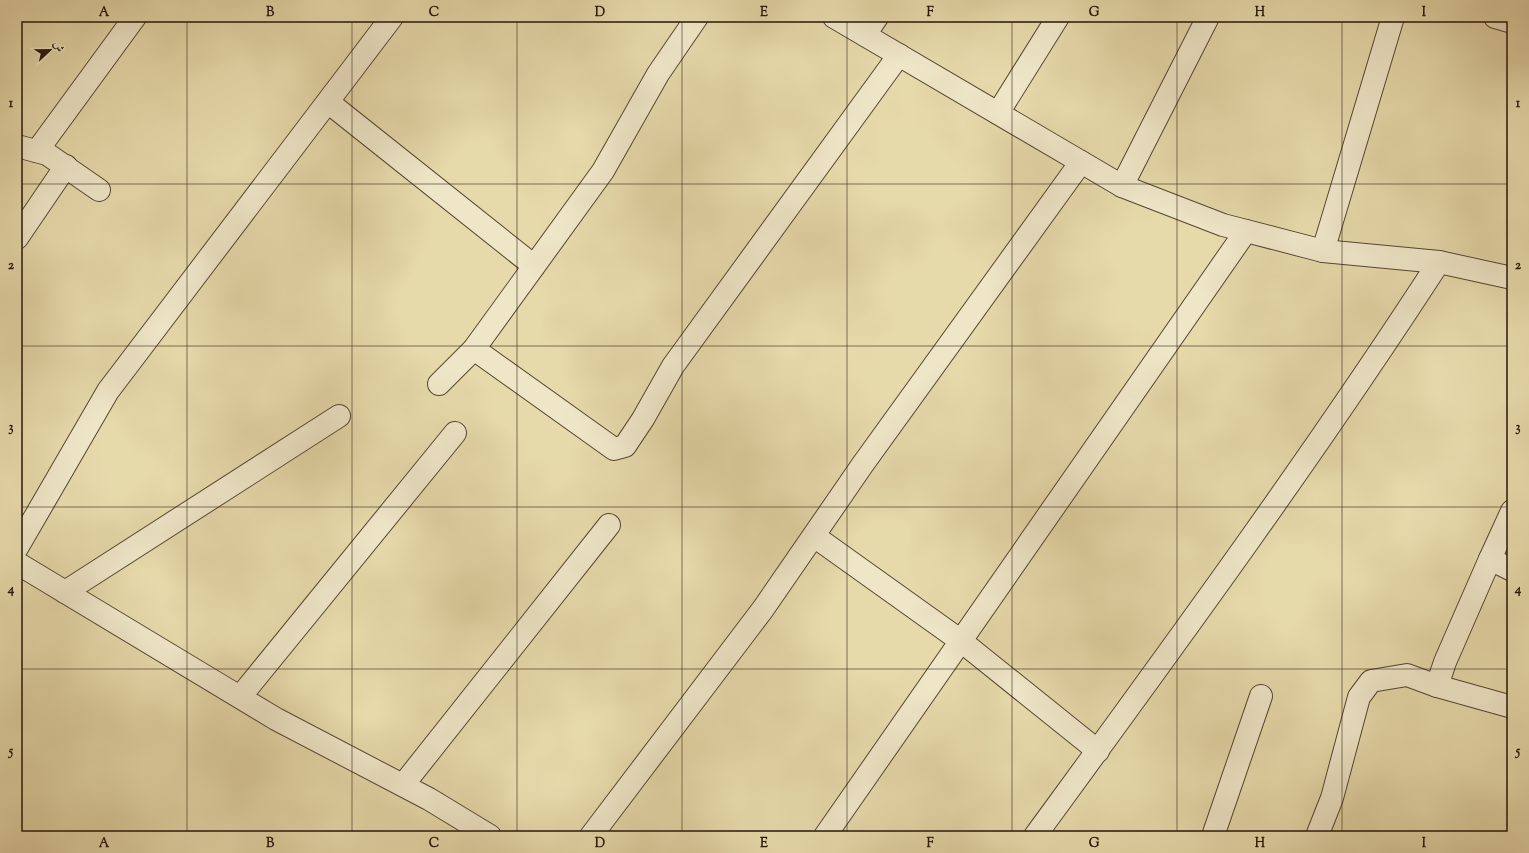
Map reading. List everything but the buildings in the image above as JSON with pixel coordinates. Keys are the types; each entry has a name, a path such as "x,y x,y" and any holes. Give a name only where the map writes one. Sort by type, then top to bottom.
{"street":[{"path":"99,190 47,154 27,148 135,17"},
{"path":"17,548 108,391 392,17"},
{"path":"439,384 474,349 603,171 658,74 697,17"},
{"path":"834,17 1122,186 1223,225 1323,251 1438,262 1511,274"},
{"path":"866,35 877,17"},
{"path":"998,113 1058,17"},
{"path":"1122,186 1208,17"},
{"path":"1323,251 1393,17"},
{"path":"1495,17 1512,22"},
{"path":"474,349 614,449 626,446 643,419 672,366 899,55"},
{"path":"328,102 534,266"},
{"path":"591,836 764,609 863,464 1081,162"},
{"path":"17,238 66,166"},
{"path":"825,836 1246,231"},
{"path":"1035,836 1098,751 1314,449 1438,262"},
{"path":"65,592 338,416"},
{"path":"240,697 455,433"},
{"path":"1437,686 1445,662 1512,511"},
{"path":"403,786 608,525"},
{"path":"814,536 961,641 1098,751"},
{"path":"1490,559 1512,570"},
{"path":"17,562 276,719 428,799 490,836"},
{"path":"1317,836 1332,798 1359,697 1371,680 1407,675 1437,686 1512,707"},
{"path":"1213,836 1261,696"}]}
